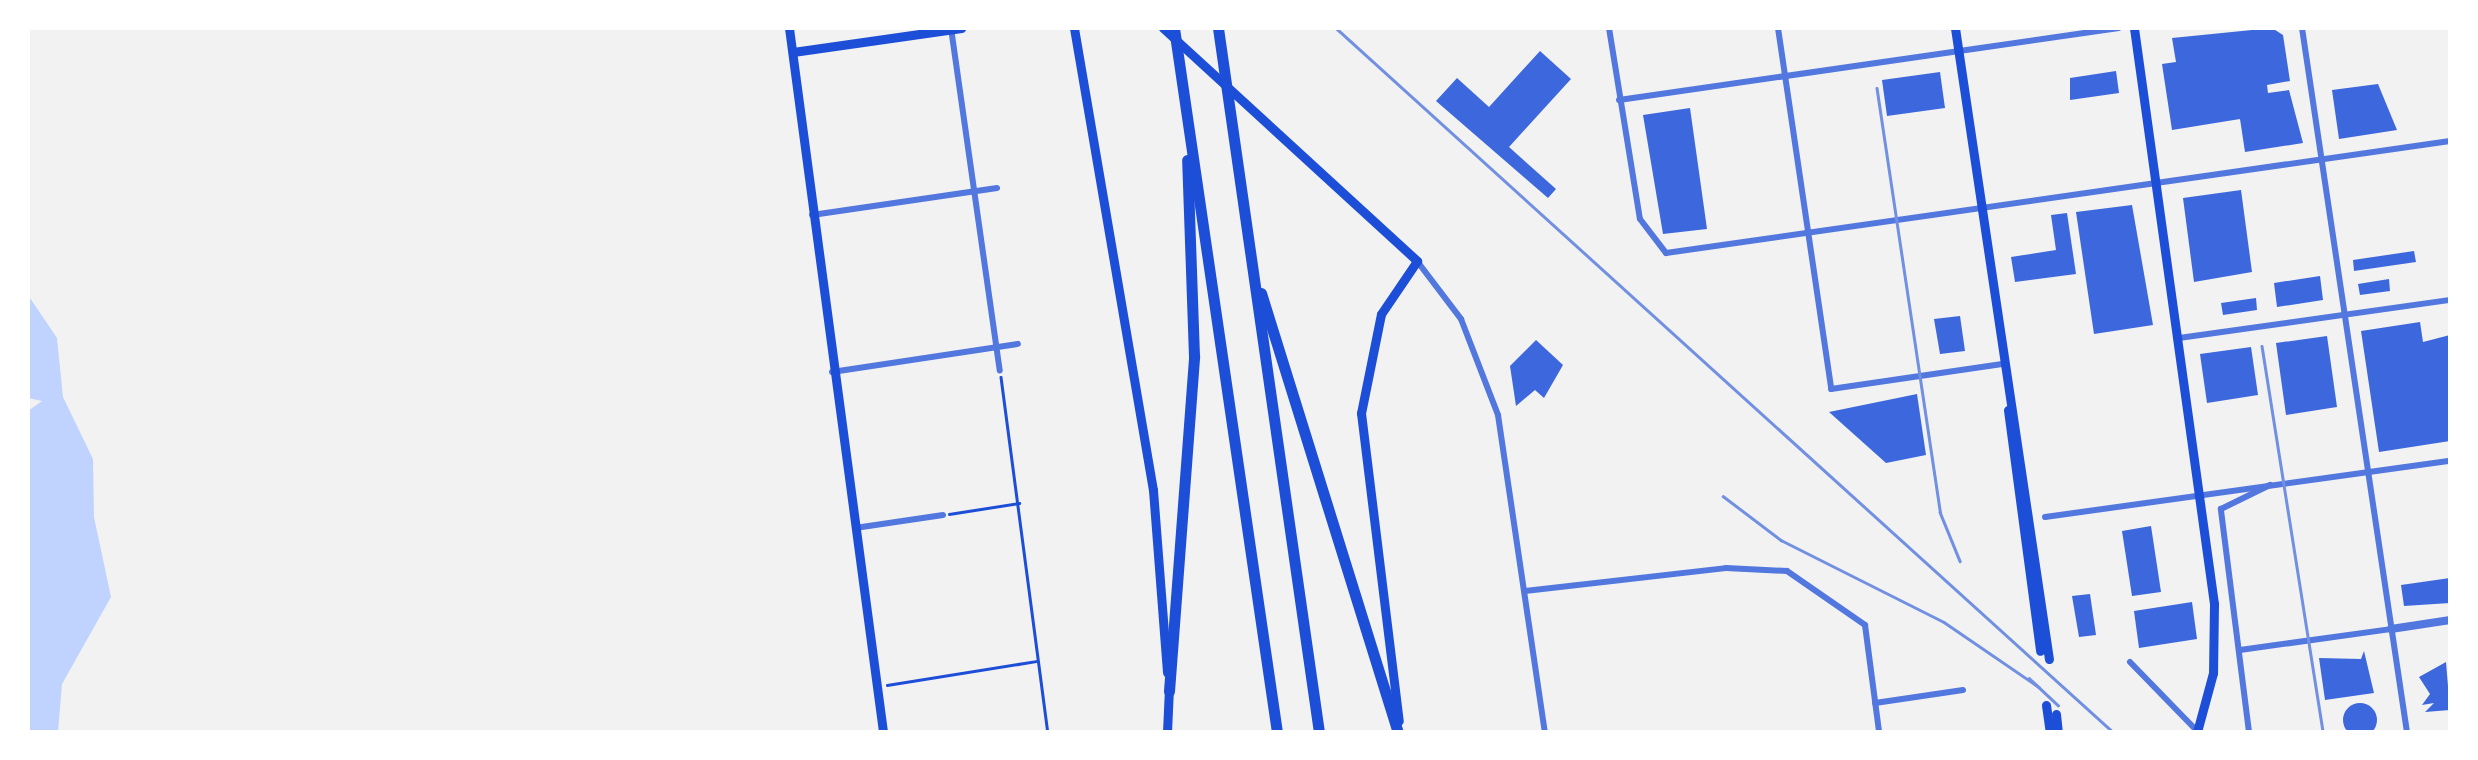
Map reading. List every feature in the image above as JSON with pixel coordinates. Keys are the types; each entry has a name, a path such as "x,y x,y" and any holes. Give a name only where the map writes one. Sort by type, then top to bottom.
{"highway":[{"path":"1174,28 1277,732"},
{"path":"1218,28 1319,732"},
{"path":"1169,691 1194,356 1188,126"},
{"path":"1247,240 1305,454 1400,732"}],"main road":[{"path":"789,28 810,215 883,732"},
{"path":"793,52 961,28"},
{"path":"1074,28 1154,490 1169,691 1166,729"},
{"path":"1164,28 1417,261 1381,314 1360,413 1400,732"},
{"path":"1955,28 2040,650"},
{"path":"2134,28 2201,495 2216,640 2198,732"},
{"path":"2002,364 2049,659"},
{"path":"2046,706 2054,732"},
{"path":"2054,732 2056,714"}],"street":[{"path":"951,28 1000,371"},
{"path":"1608,28 1640,219 1666,253 2450,140"},
{"path":"1778,28 1831,389 2002,364"},
{"path":"1619,100 2119,28"},
{"path":"2302,28 2407,732"},
{"path":"810,215 997,188"},
{"path":"1417,261 1482,364 1525,592 1546,732"},
{"path":"2179,338 2450,300"},
{"path":"831,372 1018,344"},
{"path":"2044,516 2450,461"},
{"path":"2249,732 2221,509 2271,485"},
{"path":"854,528 943,515"},
{"path":"1525,592 1758,566 1808,580 1865,625 1879,732"},
{"path":"2240,650 2450,620"},
{"path":"2130,662 2198,732"},
{"path":"1875,703 1964,690"}],"path":[{"path":"1000,371 1048,732"},
{"path":"943,515 1020,503"},
{"path":"876,686 1040,660"}],"water":[{"path":"28,295 57,338 63,397 93,459 94,517 111,597 62,684 58,732 28,732 28,411 42,401 28,398"}],"building":[{"path":"2272,28 2283,35 2290,81 2267,85 2268,93 2289,90 2303,143 2245,152 2240,119 2172,130 2162,64 2176,62 2172,38"},
{"path":"1540,51 1571,79 1509,147 1556,189 1548,198 1436,101 1457,78 1489,107"},
{"path":"2116,71 2119,93 2070,100 2070,78"},
{"path":"1940,72 1945,108 1887,116 1882,80"},
{"path":"2378,84 2397,130 2339,139 2332,90"},
{"path":"1690,108 1707,229 1663,234 1643,115"},
{"path":"2241,190 2252,272 2194,282 2183,198"},
{"path":"2132,205 2153,325 2094,334 2076,212"},
{"path":"2067,213 2076,274 2015,282 2011,257 2056,250 2051,215"},
{"path":"2414,251 2416,262 2354,271 2353,260"},
{"path":"2320,276 2323,300 2277,307 2274,283"},
{"path":"2389,279 2390,291 2360,295 2358,284"},
{"path":"2256,298 2257,310 2223,315 2221,303"},
{"path":"1960,316 1965,351 1940,354 1934,319"},
{"path":"2420,322 2423,342 2450,335 2450,441 2379,452 2361,331"},
{"path":"2327,336 2337,407 2286,415 2276,343"},
{"path":"1536,340 1563,365 1544,398 1535,390 1516,406 1510,366"},
{"path":"2251,347 2258,395 2207,403 2200,354"},
{"path":"1917,394 1926,455 1886,463 1829,412"},
{"path":"2151,526 2161,592 2132,596 2122,531"},
{"path":"2450,578 2450,603 2404,606 2401,585"},
{"path":"2090,594 2096,635 2079,637 2072,596"},
{"path":"2192,602 2197,639 2139,648 2134,611"},
{"path":"2364,651 2374,693 2325,700 2319,658 2361,659"},
{"path":"2446,662 2450,710 2425,712 2434,703 2422,705 2430,694 2419,677"},
{"path":"2360,703 2372,708 2377,720 2372,732 2360,737 2348,732 2343,720 2348,708"}],"railway":[{"path":"1336,28 2113,732"},
{"path":"1877,88 1940,512 1960,561"},
{"path":"2262,346 2323,732"},
{"path":"1723,496 1781,540 1944,622 2039,687"},
{"path":"2029,678 2058,705"}]}
